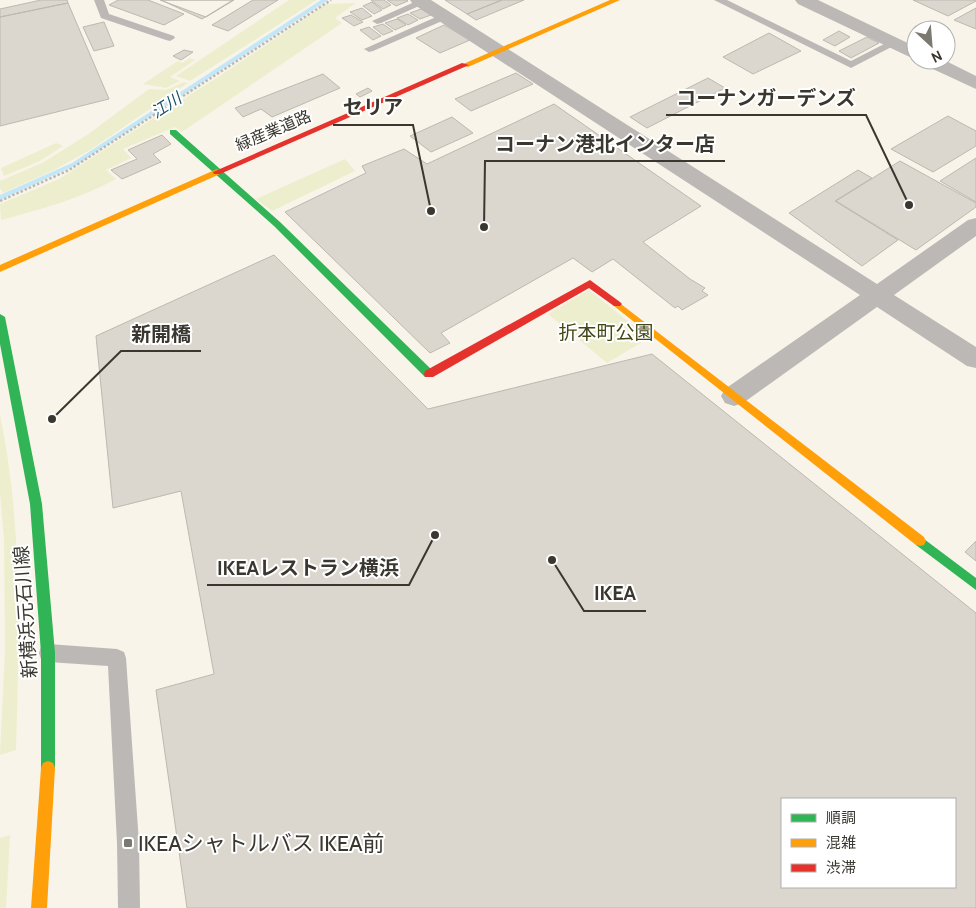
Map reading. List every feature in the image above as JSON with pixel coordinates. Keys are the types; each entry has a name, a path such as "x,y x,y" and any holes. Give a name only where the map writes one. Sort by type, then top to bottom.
{"street":[{"name":"緑産業道路","path":"0,269 217,172 616,0"},
{"path":"804,0 906,49"},
{"path":"421,1 976,359"},
{"path":"950,70 976,82"},
{"path":"173,132 277,224 430,374 590,283 976,585"},
{"path":"734,396 976,225"},
{"name":"新横浜元石川線","path":"0,317 36,504 48,653 48,761 39,908"}],"lane":[{"path":"99,0 105,16 170,38"},
{"path":"719,0 851,65 894,43"},
{"path":"377,21 421,1"},
{"path":"368,49 445,16"},
{"path":"48,653 117,658 128,843 129,908"}],"path":[{"path":"0,201 69,170 331,0"}],"green space":[{"path":"289,0 317,0 190,81 176,76"},
{"path":"356,3 335,18 342,23 182,132 175,127 123,149 131,158 106,170 116,179 74,198 1,220 0,204 59,179 327,4"},
{"path":"190,58 195,60 170,77 180,81 166,88 143,84 178,61 182,63"},
{"path":"184,82 188,83 90,150 56,169 3,193 0,188 0,181 42,163 87,135 149,89 166,90"},
{"path":"56,143 63,146 40,161 4,176 1,168"},
{"path":"345,159 355,171 272,211 256,199"},
{"name":"折本町公園","path":"589,290 649,338 607,363 548,314"},
{"path":"0,415 13,498 18,582 18,666 16,750 0,755 5,650 4,539 0,493"},
{"path":"10,835 6,908 0,908 0,838"}],"building":[{"path":"41,0 67,0 68,3 0,17 0,9"},
{"path":"118,0 148,0 184,14 164,25 109,5"},
{"path":"160,0 234,0 206,17"},
{"path":"161,0 233,0 202,19"},
{"path":"253,0 278,0 228,31 212,25"},
{"path":"371,0 384,0 391,5 383,9"},
{"path":"387,0 407,0 408,1 396,6"},
{"path":"445,0 502,0 467,14"},
{"path":"502,0 524,0 476,20 467,14"},
{"path":"913,0 976,0 976,1 948,16"},
{"path":"372,2 382,10 374,14 363,6"},
{"path":"68,3 109,99 0,126 0,17"},
{"path":"362,8 372,16 362,20 350,12"},
{"path":"976,8 976,29 954,20"},
{"path":"421,9 431,15 420,19 410,13"},
{"path":"408,14 418,20 408,25 397,18"},
{"path":"351,15 363,22 354,26 342,18"},
{"path":"397,19 406,25 395,30 385,23"},
{"path":"104,22 114,46 94,51 83,27"},
{"path":"383,24 393,31 383,35 373,27"},
{"path":"444,25 470,40 440,53 416,38"},
{"path":"369,27 381,36 373,40 360,30"},
{"path":"839,31 850,37 835,46 823,40"},
{"path":"769,33 801,51 753,74 723,57"},
{"path":"867,37 879,43 851,58 839,51"},
{"path":"184,50 193,52 181,60 173,56"},
{"path":"516,73 533,84 471,111 455,99"},
{"path":"323,74 340,88 272,117 261,109 243,117 235,108"},
{"path":"708,78 725,88 647,128 630,117"},
{"path":"368,88 372,91 360,97 356,94"},
{"path":"554,104 701,206 643,242 690,279 705,288 702,291 708,295 682,310 678,306 675,308 613,259 592,272 573,258 441,333 450,343 430,353 285,212 366,173 362,166 404,149 427,164"},
{"path":"948,116 976,131 976,146 933,172 891,149"},
{"path":"452,117 473,133 431,152 410,136"},
{"path":"162,135 171,144 153,154 161,162 122,179 111,170 137,159 128,150"},
{"path":"976,158 976,202 940,181"},
{"path":"900,161 976,203 976,207 916,250 836,201"},
{"path":"858,170 872,178 835,201 898,240 862,266 789,213"},
{"path":"274,255 428,409 652,354 976,613 976,908 187,908 156,690 214,674 181,491 113,508 96,336"},
{"path":"976,541 976,561 965,552"}],"waterway":[{"name":"江川","path":"0,198 74,164 325,0"}],"traffic: fast":[{"path":"173,132 277,224 429,374"},
{"path":"0,317 36,504 48,653 48,768"},
{"path":"920,541 976,585"}],"traffic: slow":[{"path":"465,65 616,0"},
{"path":"0,269 217,172"},
{"path":"617,304 920,541"},
{"path":"39,908 48,768"}],"traffic: jam":[{"path":"217,172 465,65"},
{"path":"429,374 590,283 617,304"}],"place":[{"name":"コーナンガーデンズ","path":"909,205"},
{"name":"セリア","path":"431,211"},
{"name":"コーナン港北インター店","path":"484,227"},
{"name":"新開橋","path":"52,419"},
{"name":"IKEAレストラン横浜","path":"435,535"},
{"name":"IKEA","path":"552,560"},
{"name":"IKEAシャトルバス IKEA前","path":"128,843"}]}
